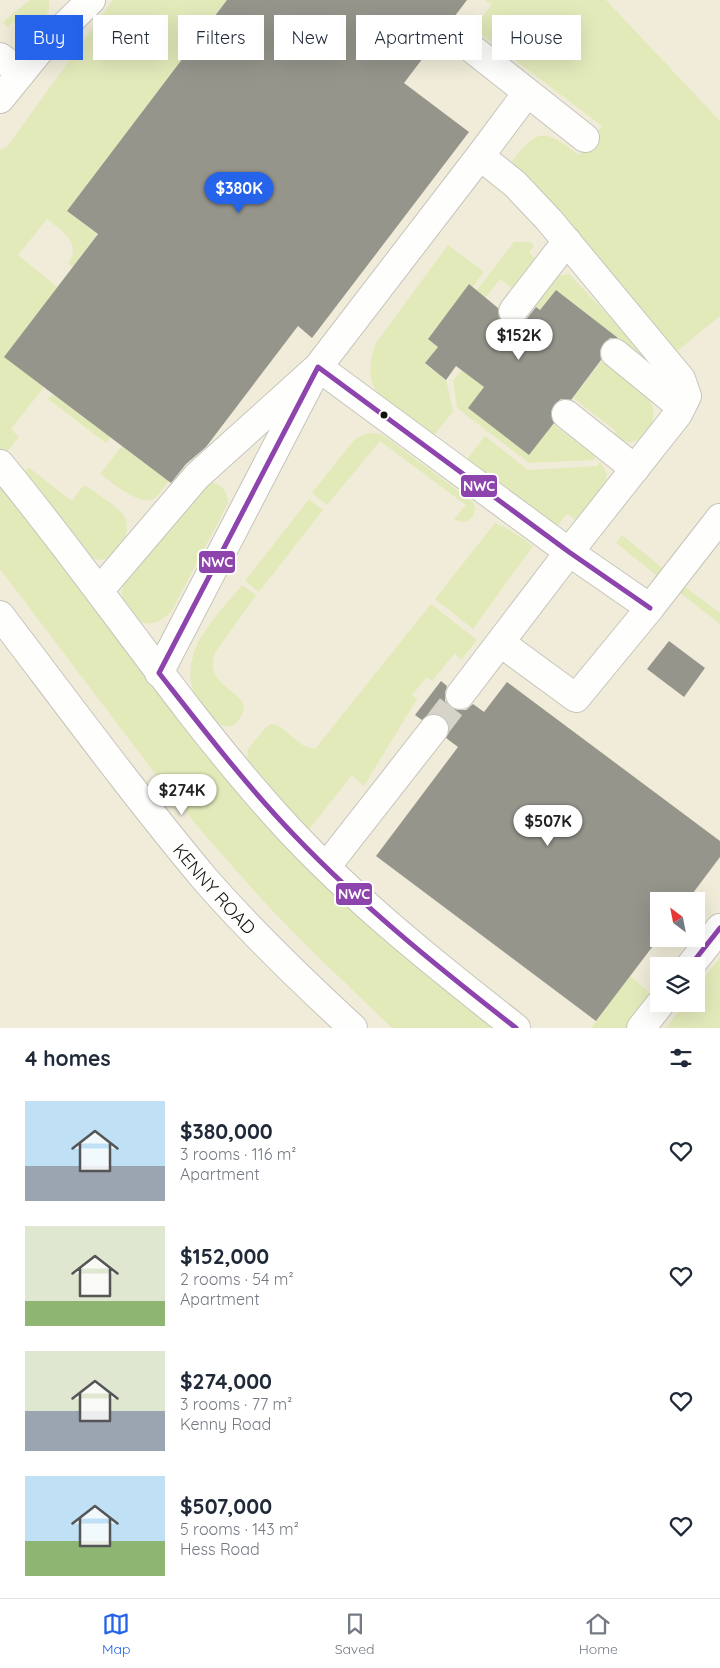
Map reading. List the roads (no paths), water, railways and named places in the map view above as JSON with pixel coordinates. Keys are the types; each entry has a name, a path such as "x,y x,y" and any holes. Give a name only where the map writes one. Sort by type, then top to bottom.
{"main road":[{"path":"0,99 10,65 39,51 82,3"},
{"path":"482,56 585,138"},
{"path":"159,673 318,367 528,93"},
{"path":"460,695 569,552 678,414 686,396 681,379 550,220 515,184 480,156"},
{"path":"513,311 567,241"},
{"path":"614,354 681,408"},
{"path":"318,367 569,552 650,608"},
{"path":"98,592 197,476 318,367"},
{"path":"566,414 635,469"},
{"path":"0,464 159,673 216,746 261,799 326,867 391,927 516,1028"},
{"path":"501,643 576,698 650,608 720,518"},
{"name":"KENNY ROAD","path":"0,616 205,879 288,968 353,1028"},
{"path":"326,867 434,729"},
{"path":"697,957 720,928"},
{"path":"641,1028 654,1012"}],"tunnel":[{"path":"434,729 460,695"}]}
